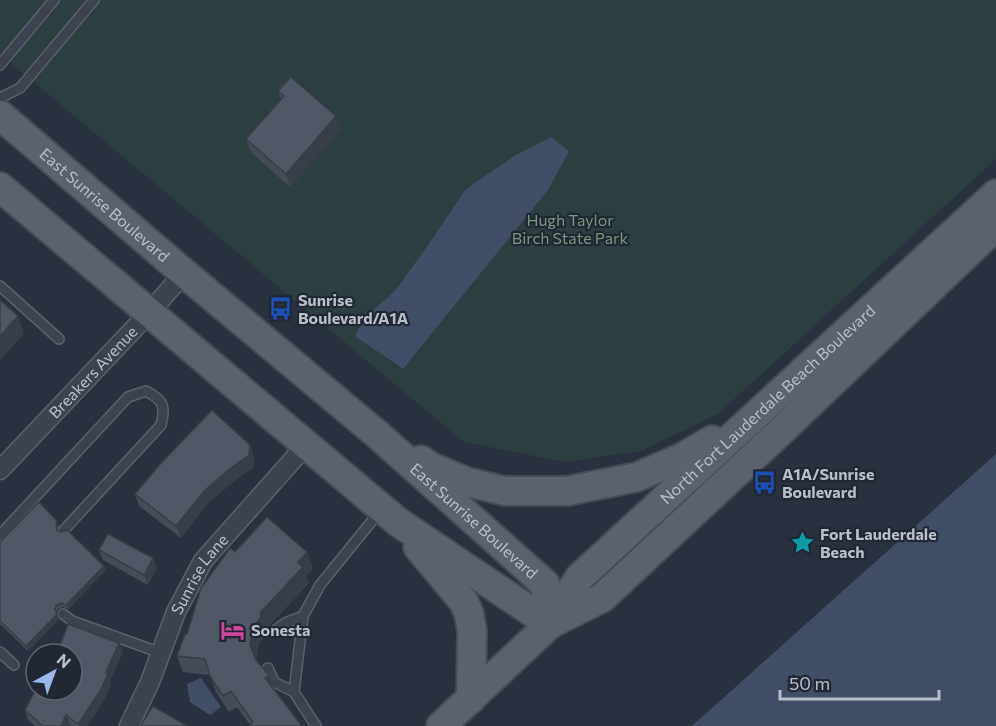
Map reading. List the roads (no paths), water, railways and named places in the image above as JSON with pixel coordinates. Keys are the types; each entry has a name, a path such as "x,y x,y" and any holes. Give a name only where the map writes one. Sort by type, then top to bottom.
{"main road":[{"name":"East Sunrise Boulevard","path":"0,115 378,435 545,584 550,624"},
{"name":"East Sunrise Boulevard","path":"0,187 390,516 550,624"},
{"name":"North Fort Lauderdale Beach Boulevard","path":"441,726 550,624 579,578 996,194"},
{"name":"North Fort Lauderdale Beach Boulevard","path":"550,624 602,598 996,226"},
{"path":"378,435 431,467 467,482 505,491 567,491 637,477 681,458 758,413"},
{"path":"390,516 464,602 469,614 471,631 471,699"}],"street":[{"name":"Breakers Avenue","path":"0,470 184,273"},
{"name":"Sunrise Lane","path":"129,726 150,682 176,612 203,561 306,445"}],"lane":[{"path":"0,65 54,0"},
{"path":"0,98 20,88 94,0"},
{"path":"0,286 59,339"},
{"path":"0,535 128,397 146,391 158,397 165,411 161,425 64,530"},
{"path":"294,692 303,616 320,585 390,516"},
{"path":"63,614 72,621 160,653"},
{"path":"273,632 285,623 303,616"},
{"path":"0,652 14,665"},
{"path":"268,668 274,682 294,692 316,726"}],"water":[{"path":"551,137 569,151 548,190 403,369 355,336 364,318 395,291 466,189 516,155"},
{"path":"996,454 996,726 691,726 693,725"},
{"path":"201,678 221,707 210,715 190,702 187,684"}],"place":[{"name":"Sunrise Boulevard/A1A","path":"280,309"},
{"name":"A1A/Sunrise Boulevard","path":"764,483"},
{"name":"Fort Lauderdale Beach","path":"802,543"},
{"name":"Sonesta","path":"233,630"}],"park label":[{"name":"Hugh Taylor Birch State Park","path":"570,229"}]}
